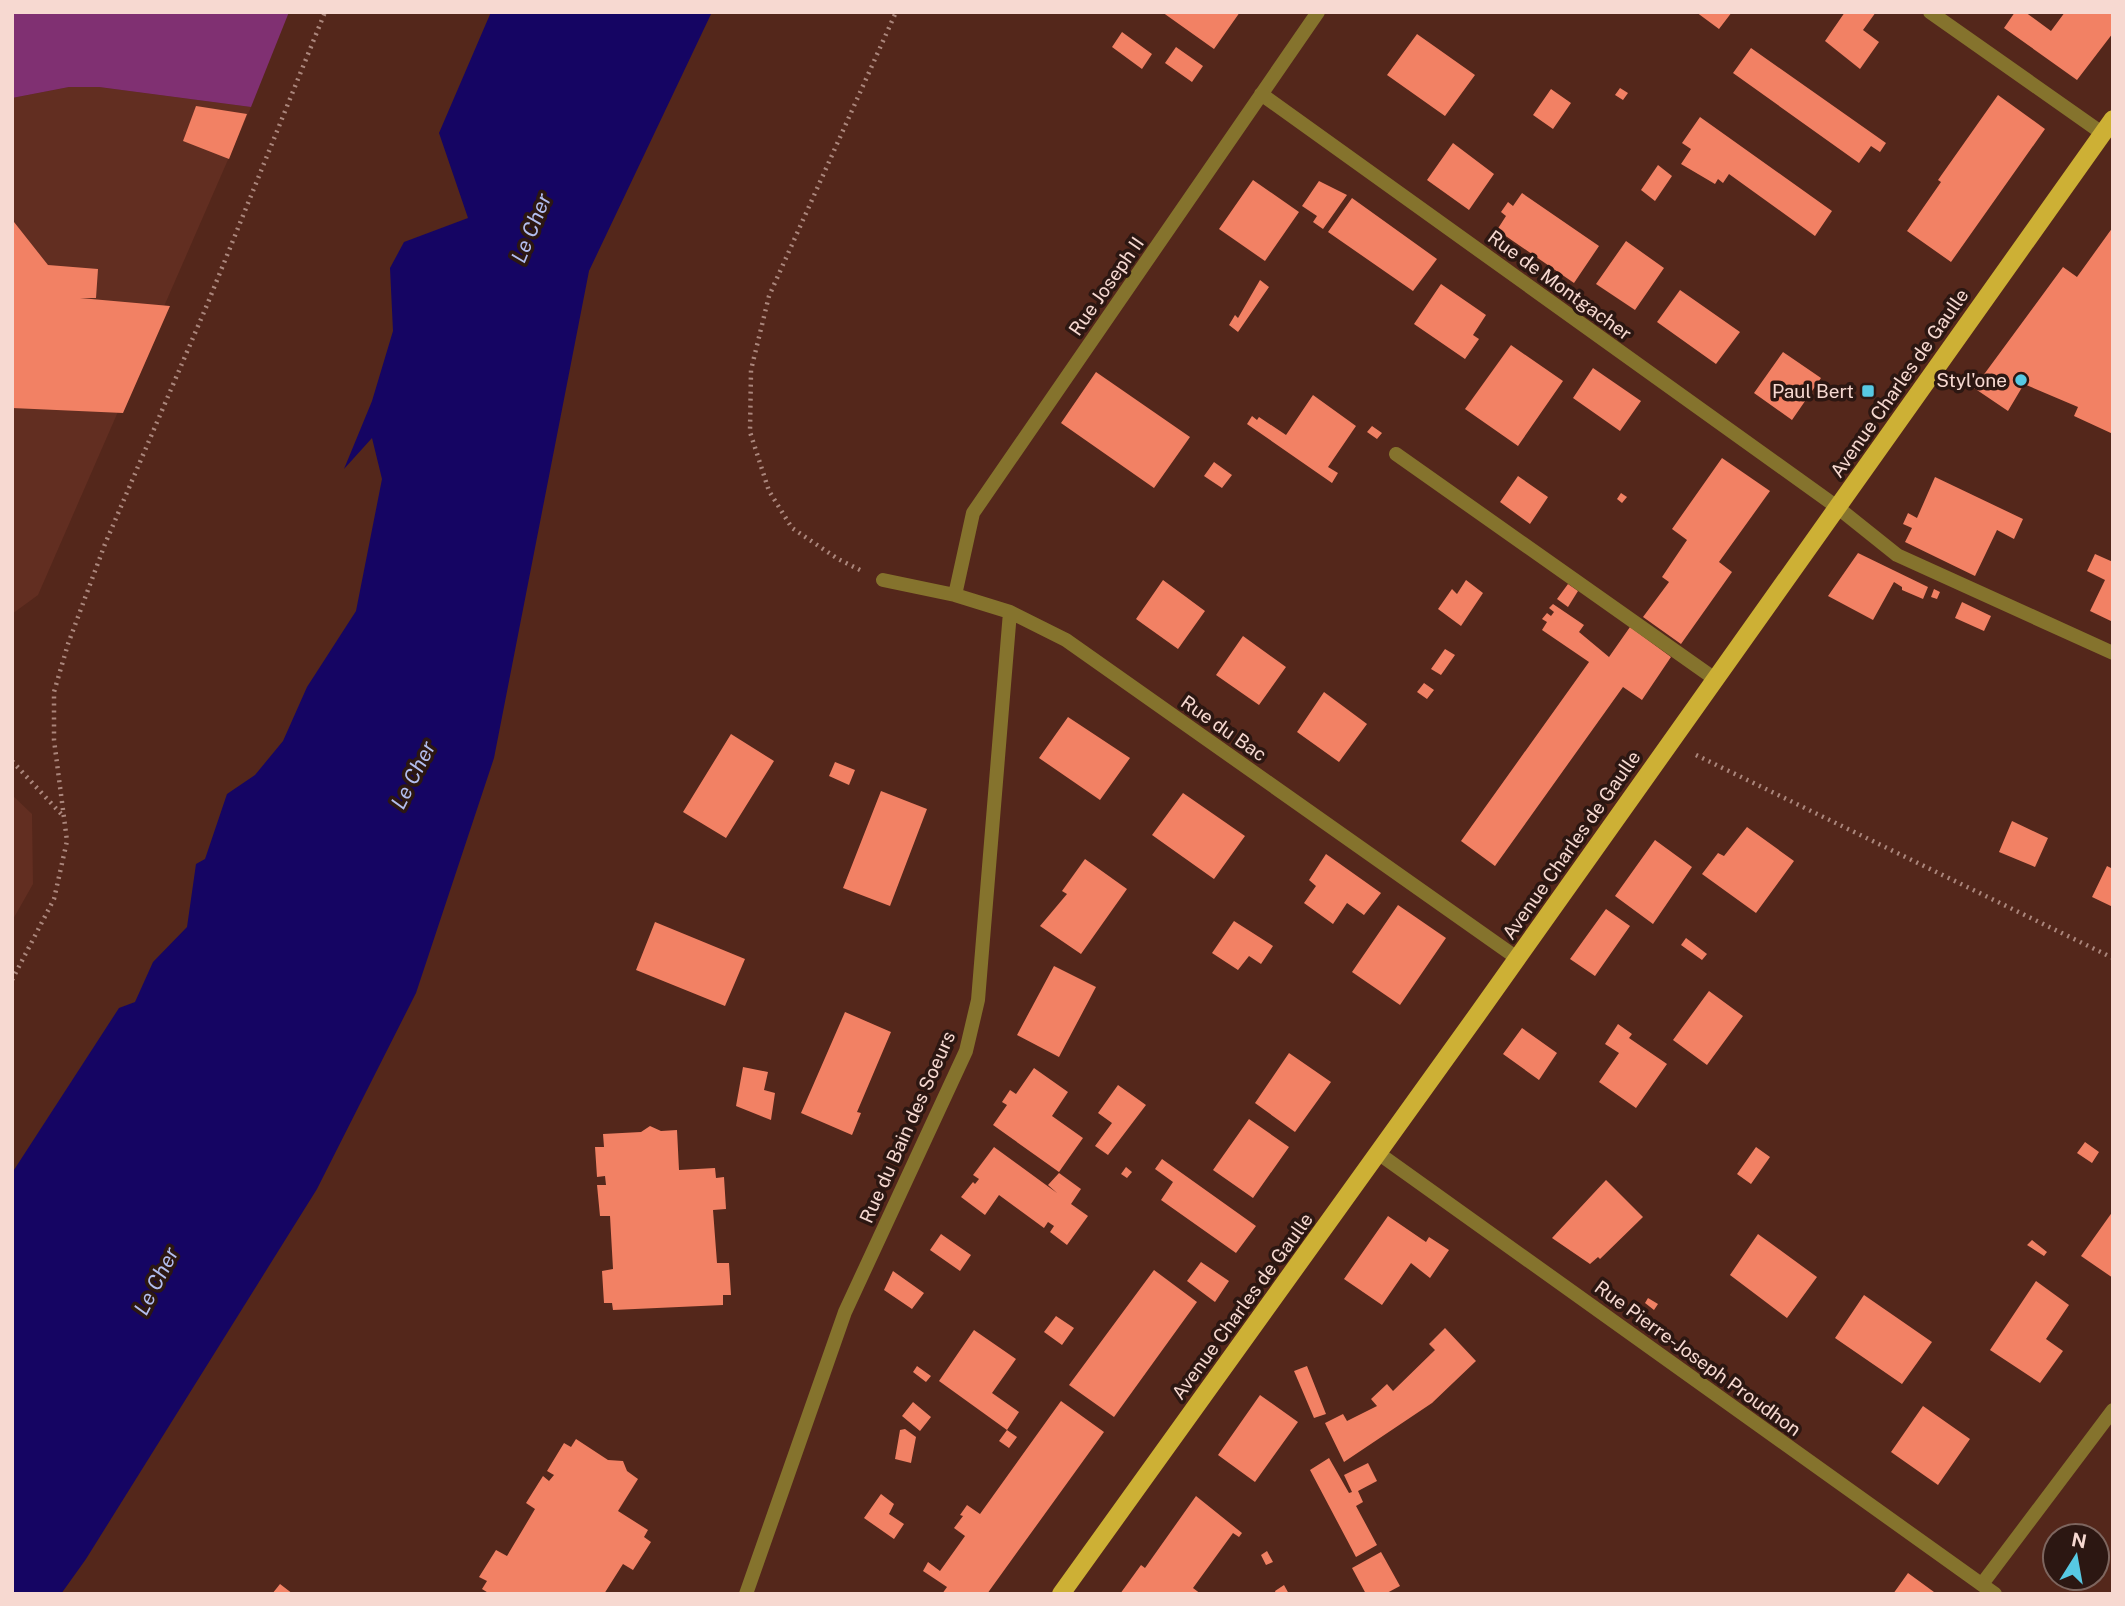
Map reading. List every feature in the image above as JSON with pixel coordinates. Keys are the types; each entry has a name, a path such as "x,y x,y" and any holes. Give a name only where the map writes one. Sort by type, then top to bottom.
{"main road":[{"name":"Avenue Charles de Gaulle","path":"1061,1594 1378,1153 2109,124"}],"street":[{"name":"Rue Joseph II","path":"955,595 973,513 1318,12"},
{"path":"1930,12 2109,124"},
{"name":"Rue de Montgacher","path":"1261,94 1837,507 1897,555 2113,653"},
{"path":"1396,454 1715,679"},
{"name":"Rue du Bac","path":"883,580 955,595 1010,612 1066,640 1517,958"},
{"name":"Rue du Bain des Soeurs","path":"746,1594 845,1312 966,1051 978,1000 1010,612"},
{"name":"Rue Pierre-Joseph Proudhon","path":"1378,1153 1995,1594"},
{"path":"1982,1584 2113,1410"}],"path":[{"path":"12,980 54,899 67,841 54,740 54,692 68,644 105,544 207,305 325,12"},
{"path":"883,580 838,559 792,528 769,491 750,432 751,370 769,296 897,12"},
{"path":"1670,742 2113,958"},
{"path":"12,761 64,818"}],"shaded area":[{"path":"12,12 289,12 251,107 99,87 69,87 12,98"},
{"path":"69,87 99,87 251,107 38,595 12,614 12,98"},
{"path":"12,795 32,814 33,884 12,921"}],"water":[{"name":"Le Cher","path":"491,12 712,12 589,271 494,758 416,993 317,1189 86,1559 61,1594 12,1594 12,1173 119,1008 135,1002 153,962 187,927 196,864 205,859 227,794 255,775 283,741 307,687 356,611 382,479 372,438 344,469 372,401 393,331 390,268 404,242 468,218 439,133"}],"building":[{"path":"1162,12 1240,12 1214,49"},
{"path":"1696,12 1732,12 1719,29"},
{"path":"1845,12 1876,12 1863,30 1879,42 1860,69 1825,41"},
{"path":"2015,12 2025,12 2051,31 2065,12 2113,12 2113,33 2077,80 2004,28"},
{"path":"1122,32 1152,54 1142,69 1112,47"},
{"path":"1417,34 1475,75 1445,116 1387,75"},
{"path":"1176,47 1203,66 1192,82 1165,63"},
{"path":"1751,48 1886,143 1880,152 1871,146 1859,163 1733,73"},
{"path":"1620,88 1628,93 1623,100 1615,95"},
{"path":"1551,89 1571,103 1553,129 1533,115"},
{"path":"1998,95 2045,129 1951,262 1907,231 1941,182 1938,180"},
{"path":"196,106 247,114 229,159 183,141"},
{"path":"1700,117 1832,211 1815,236 1729,174 1723,183 1718,179 1715,184 1681,164 1691,149 1682,143"},
{"path":"1453,143 1494,174 1469,210 1427,180"},
{"path":"1658,165 1672,176 1655,201 1641,190"},
{"path":"1253,180 1299,212 1265,261 1219,229"},
{"path":"1319,181 1347,195 1323,229 1313,222 1317,216 1302,206"},
{"path":"1522,193 1599,246 1574,283 1497,230 1506,216 1501,212 1508,202 1513,206"},
{"path":"1352,198 1437,259 1413,291 1328,232"},
{"path":"14,222 48,265 98,269 96,298 80,298 170,306 123,413 12,408"},
{"path":"2113,227 2113,434 2074,416 2078,407 2024,384 2008,411 1974,388 2063,267 2077,277"},
{"path":"1626,241 1664,268 1635,310 1596,284"},
{"path":"1260,280 1269,287 1238,332 1229,325 1235,315 1238,318"},
{"path":"1441,284 1486,315 1473,335 1479,339 1465,359 1414,324"},
{"path":"1680,290 1740,332 1716,364 1657,322"},
{"path":"1511,345 1563,381 1518,446 1465,409"},
{"path":"1783,352 1821,378 1792,420 1754,393"},
{"path":"1593,368 1641,401 1620,431 1573,398"},
{"path":"1096,372 1190,437 1154,488 1061,423"},
{"path":"1313,395 1356,426 1328,467 1338,473 1332,483 1247,424 1252,416 1257,420 1259,417 1286,435"},
{"path":"1372,426 1382,433 1377,439 1367,432"},
{"path":"1722,458 1770,491 1719,562 1732,572 1681,644 1643,617 1669,582 1662,577 1687,540 1672,529"},
{"path":"1214,462 1232,475 1222,488 1204,476"},
{"path":"1518,476 1548,497 1530,524 1500,502"},
{"path":"1935,477 2023,519 2014,539 1997,530 1975,576 1905,542 1912,528 1903,524 1908,513 1917,518"},
{"path":"1621,493 1627,497 1622,503 1617,499"},
{"path":"1858,553 1928,587 1923,599 1902,590 1902,587 1894,582 1873,620 1828,596"},
{"path":"2095,554 2113,562 2113,622 2090,611 2105,580 2087,571"},
{"path":"1163,580 1205,611 1178,649 1136,619"},
{"path":"1466,580 1483,593 1461,626 1438,609 1452,589 1457,594"},
{"path":"1568,584 1578,591 1568,607 1557,599"},
{"path":"1934,589 1940,592 1937,599 1931,597"},
{"path":"1962,602 1991,616 1984,631 1955,618"},
{"path":"1553,604 1584,625 1579,632 1609,657 1630,627 1671,657 1642,700 1623,687 1495,866 1461,841 1589,662 1542,630 1547,622 1542,619 1547,613 1551,616 1554,612 1549,608"},
{"path":"1243,636 1286,667 1259,705 1216,675"},
{"path":"1445,649 1455,655 1441,675 1431,669"},
{"path":"1424,683 1434,690 1427,699 1417,692"},
{"path":"1324,692 1367,724 1339,762 1297,732"},
{"path":"1068,717 1130,758 1100,800 1039,758"},
{"path":"731,734 774,761 726,838 683,812"},
{"path":"835,762 855,770 849,785 829,776"},
{"path":"881,791 927,809 890,906 843,888"},
{"path":"1183,793 1245,836 1214,879 1152,835"},
{"path":"2012,821 2048,838 2035,867 1999,852"},
{"path":"1747,827 1794,861 1756,913 1702,874 1718,853 1724,856"},
{"path":"1655,840 1692,867 1653,924 1615,896"},
{"path":"1326,854 1381,893 1364,915 1347,903 1333,924 1304,903 1316,886 1309,880"},
{"path":"1085,859 1127,889 1081,954 1040,926 1067,894 1062,891"},
{"path":"2107,866 2113,869 2113,907 2092,897"},
{"path":"1398,905 1446,938 1400,1005 1352,972"},
{"path":"1606,909 1630,926 1595,976 1570,959"},
{"path":"1234,921 1273,946 1261,964 1249,956 1238,970 1212,953"},
{"path":"655,922 745,959 725,1006 636,970"},
{"path":"1686,938 1707,954 1702,960 1681,945"},
{"path":"1054,966 1096,987 1059,1057 1017,1035"},
{"path":"1709,991 1743,1016 1707,1065 1673,1040"},
{"path":"845,1012 891,1032 857,1112 861,1113 852,1135 801,1113"},
{"path":"1618,1024 1632,1034 1629,1038 1667,1064 1636,1108 1599,1082 1619,1053 1605,1044"},
{"path":"1522,1028 1557,1053 1539,1080 1503,1054"},
{"path":"1289,1053 1331,1082 1295,1132 1255,1103"},
{"path":"743,1067 768,1072 764,1090 775,1093 771,1120 736,1106"},
{"path":"1034,1068 1068,1092 1052,1116 1083,1138 1059,1172 993,1125 1007,1105 1002,1102 1010,1090 1016,1094"},
{"path":"1118,1085 1146,1105 1108,1155 1095,1146 1112,1123 1098,1113"},
{"path":"1249,1119 1289,1147 1253,1198 1213,1170"},
{"path":"650,1126 661,1131 677,1130 679,1170 715,1168 716,1178 724,1177 726,1209 713,1210 717,1263 729,1263 731,1295 723,1295 723,1305 613,1310 612,1303 604,1303 602,1271 613,1269 610,1216 600,1216 597,1185 606,1185 605,1176 597,1177 595,1147 604,1147 603,1134 641,1132"},
{"path":"2085,1142 2099,1152 2092,1163 2077,1153"},
{"path":"994,1147 1057,1193 1048,1185 1059,1173 1081,1189 1071,1204 1088,1216 1067,1245 1050,1232 1054,1226 1048,1222 1044,1228 999,1195 985,1215 961,1197 973,1182 975,1184 979,1179 973,1175"},
{"path":"1756,1147 1770,1157 1751,1184 1737,1174"},
{"path":"1162,1159 1256,1226 1236,1253 1161,1200 1173,1182 1155,1169"},
{"path":"1126,1167 1132,1172 1127,1178 1121,1174"},
{"path":"1606,1180 1643,1217 1600,1259 1598,1257 1590,1264 1552,1238"},
{"path":"2113,1211 2113,1278 2081,1256"},
{"path":"1388,1216 1426,1242 1429,1237 1449,1250 1430,1278 1411,1263 1382,1305 1344,1279"},
{"path":"941,1234 971,1255 960,1271 930,1250"},
{"path":"1758,1234 1817,1277 1787,1318 1730,1275"},
{"path":"2032,1240 2047,1252 2044,1256 2027,1245"},
{"path":"1201,1262 1229,1281 1215,1302 1187,1281"},
{"path":"1154,1270 1197,1302 1114,1417 1069,1385"},
{"path":"893,1271 924,1293 912,1309 884,1290"},
{"path":"2036,1281 2069,1305 2046,1339 2063,1351 2040,1383 1990,1350"},
{"path":"1864,1295 1932,1342 1902,1384 1835,1338"},
{"path":"1648,1298 1658,1304 1654,1310 1645,1303"},
{"path":"1056,1316 1074,1328 1062,1345 1044,1332"},
{"path":"1445,1328 1476,1361 1432,1403 1344,1462 1325,1423 1343,1414 1347,1421 1377,1406 1371,1399 1387,1384 1393,1391 1435,1350 1429,1344"},
{"path":"974,1330 1016,1359 992,1393 1019,1412 1007,1430 939,1381"},
{"path":"917,1366 931,1376 926,1382 913,1372"},
{"path":"1307,1366 1326,1414 1314,1418 1294,1371"},
{"path":"1260,1395 1298,1422 1255,1482 1218,1455"},
{"path":"1061,1401 1104,1432 987,1594 942,1594 947,1587 923,1571 928,1562 940,1571 965,1536 954,1528 967,1505 980,1514"},
{"path":"913,1402 931,1417 920,1431 902,1416"},
{"path":"1923,1406 1970,1439 1938,1485 1891,1452"},
{"path":"905,1429 916,1437 911,1463 895,1459 900,1430"},
{"path":"1007,1430 1017,1437 1009,1448 999,1441"},
{"path":"576,1439 608,1460 623,1461 627,1471 638,1479 618,1511 648,1530 644,1537 651,1542 633,1570 623,1564 604,1594 490,1594 482,1589 487,1581 479,1577 496,1550 507,1556 535,1509 526,1503 543,1476 549,1481 554,1475 547,1471 564,1443 571,1447"},
{"path":"1329,1458 1349,1493 1352,1492 1344,1475 1368,1463 1377,1481 1358,1491 1363,1502 1356,1506 1377,1545 1356,1557 1310,1470"},
{"path":"881,1494 894,1504 889,1514 904,1524 894,1539 864,1518"},
{"path":"1196,1496 1242,1533 1239,1537 1233,1533 1193,1588 1201,1594 1120,1594 1141,1565 1145,1568"},
{"path":"1267,1551 1273,1562 1266,1565 1261,1555"},
{"path":"1381,1552 1400,1586 1385,1594 1366,1594 1352,1568"},
{"path":"1908,1573 1934,1592 1933,1594 1893,1594"},
{"path":"280,1584 293,1594 272,1594"},
{"path":"1284,1585 1289,1594 1276,1594 1275,1591"}],"place":[{"name":"Styl'one","path":"2021,380"},
{"name":"Paul Bert","path":"1868,391"}]}
